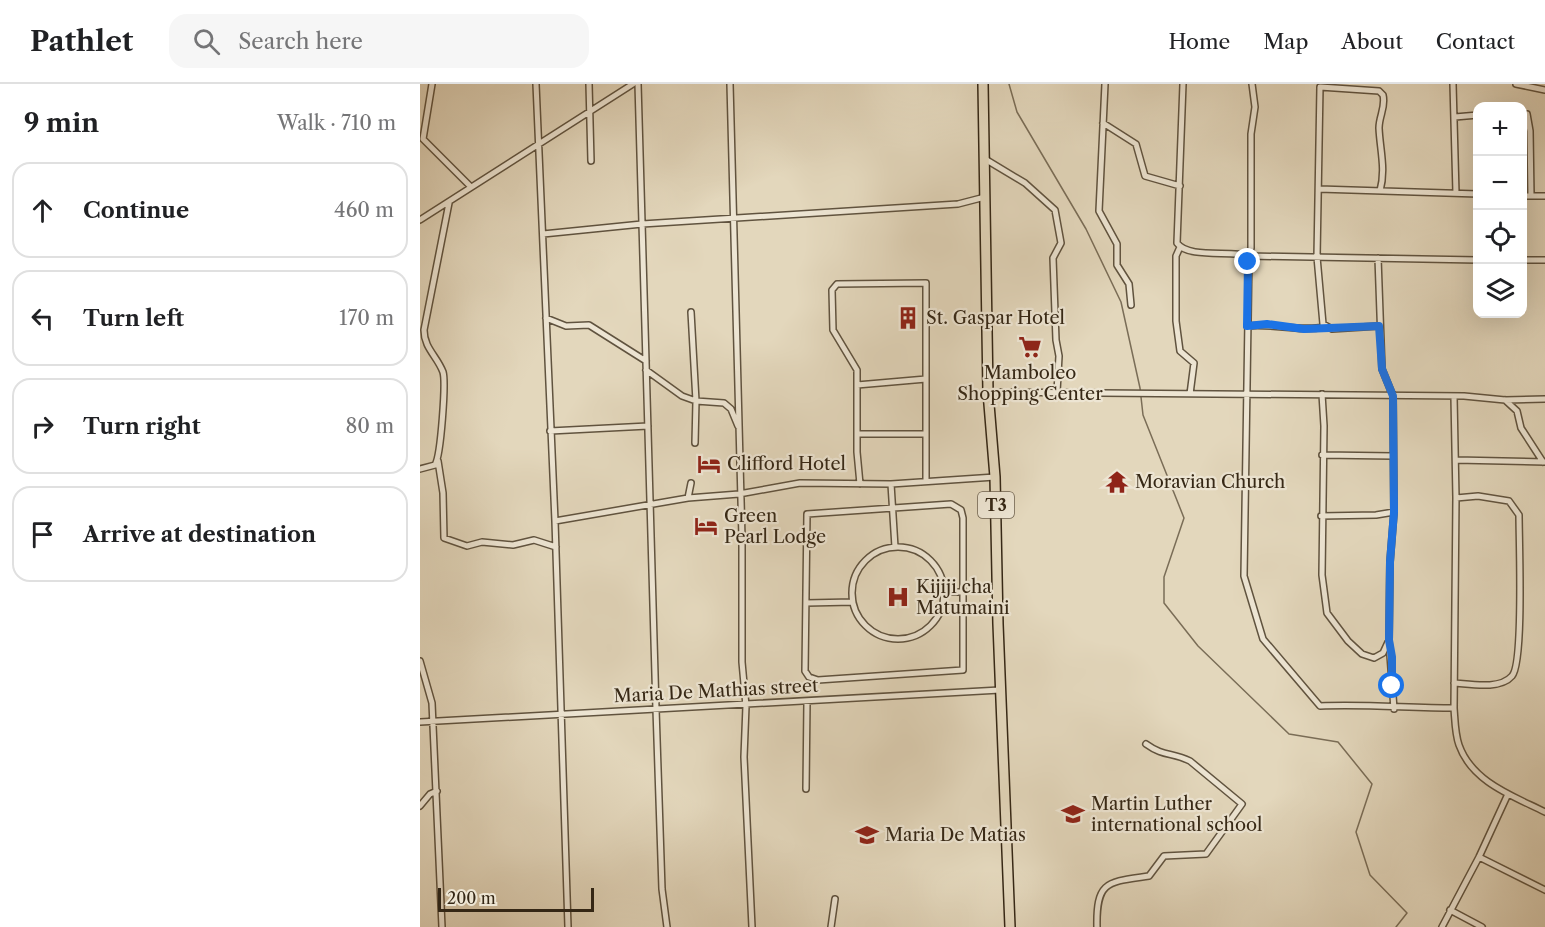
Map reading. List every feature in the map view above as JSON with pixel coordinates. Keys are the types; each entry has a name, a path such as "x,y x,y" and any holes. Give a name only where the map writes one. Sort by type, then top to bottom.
{"highway":[{"name":"T3","path":"983,84 988,392 995,477 1000,690 1010,927"}],"street":[{"path":"432,84 422,140 470,186"},
{"path":"536,84 556,547 568,927"},
{"path":"589,84 591,162"},
{"path":"420,220 633,84"},
{"path":"638,84 662,889 667,927"},
{"path":"730,84 739,494 742,538 742,662 746,706 744,757 752,927"},
{"path":"1105,84 1099,211 1117,244 1117,265 1129,284 1131,304"},
{"path":"1183,84 1177,238 1180,247 1176,256 1176,321 1180,351 1194,363 1190,393"},
{"path":"1252,84 1255,107 1251,134 1251,248 1247,326 1244,576 1255,604 1263,639 1320,706 1361,705 1394,709 1454,708"},
{"path":"1454,84 1452,111 1455,117 1456,194"},
{"path":"1515,84 1545,89"},
{"path":"1324,327 1317,257 1320,87 1345,86 1379,91 1383,95 1384,106 1379,130 1384,176 1380,191"},
{"path":"1527,114 1530,131 1530,196 1545,196"},
{"path":"1455,117 1473,115"},
{"path":"1103,123 1136,144 1144,176 1180,186"},
{"path":"985,159 1025,183 1055,210 1061,243 1053,258 1056,340 1059,356 1057,392"},
{"path":"1319,189 1473,194"},
{"path":"543,234 733,217 958,204 985,197"},
{"path":"449,203 424,330 424,342 444,375 441,412 443,434 438,460 443,493 444,538 467,546 482,542 513,545 534,540 556,547"},
{"path":"1180,247 1191,251 1249,256 1473,260"},
{"path":"1378,258 1382,369 1393,396 1394,512 1390,562 1389,640 1394,709"},
{"path":"1527,260 1545,261"},
{"path":"860,484 856,366 833,330 832,290 837,284 926,283 926,480"},
{"path":"691,312 696,401 695,443"},
{"path":"546,318 566,326 589,325 646,361"},
{"path":"1247,326 1267,324 1304,329 1379,326"},
{"path":"646,370 677,393 696,401 724,403 731,409 739,428"},
{"path":"857,385 926,379"},
{"path":"988,392 1246,393 1454,396 1505,400 1545,399"},
{"path":"1322,394 1324,426 1322,575 1327,613 1348,641 1369,658 1380,656 1389,640"},
{"path":"1454,396 1456,460 1454,708 1459,746 1480,778 1545,813"},
{"path":"1505,400 1517,411 1521,428 1544,462"},
{"path":"550,431 648,426"},
{"path":"857,434 926,434"},
{"path":"1322,455 1393,456"},
{"path":"420,469 433,467 438,460"},
{"path":"1456,460 1544,462"},
{"path":"555,521 688,498 739,494 800,483 891,484 995,477"},
{"path":"688,498 691,483"},
{"path":"891,484 895,547"},
{"path":"1454,683 1482,684 1501,682 1510,678 1516,668 1519,642 1519,515 1509,501 1478,496 1456,498"},
{"path":"951,504 961,510 964,592 963,670 895,677 818,680 810,677 805,671 807,514 892,509 951,504"},
{"path":"1321,516 1376,515 1394,512"},
{"path":"895,547 916,551 933,563 939,572 944,592 942,604 934,621 920,633 909,638 890,638 873,632 857,614 853,602 853,587 857,572 873,555 895,547"},
{"path":"944,592 964,592"},
{"path":"806,603 853,602"},
{"path":"420,661 432,703 442,927"},
{"name":"Maria De Mathias street","path":"420,722 746,706 1000,690"},
{"path":"806,789 807,702"},
{"path":"1097,927 1096,902 1100,894 1114,882 1149,876 1164,856 1206,854 1242,804 1190,761 1181,757 1159,754 1146,744"},
{"path":"420,806 430,794 437,791"},
{"path":"1442,927 1508,794"},
{"path":"1479,856 1545,890"},
{"path":"831,927 835,899"},
{"path":"1450,910 1482,927"}],"waterway":[{"path":"1009,84 1017,112 1086,229 1121,302 1140,388 1143,415 1184,518 1164,577 1164,603 1198,646 1289,734 1338,742 1372,784 1356,832 1370,875 1407,913 1396,927"}],"place":[{"name":"St. Gaspar Hotel","path":"908,318"},
{"name":"Mamboleo Shopping Center","path":"1030,347"},
{"name":"Clifford Hotel","path":"709,464"},
{"name":"Moravian Church","path":"1117,482"},
{"name":"Green Pearl Lodge","path":"706,526"},
{"name":"Kijiji cha Matumaini","path":"898,597"},
{"name":"Martin Luther international school","path":"1073,814"},
{"name":"Maria De Matias","path":"867,835"}],"route":[{"path":"1248,262 1247,326 1267,324 1304,329 1324,327 1332,329 1379,326 1382,369 1393,396 1394,512 1390,562 1389,640 1392,657 1392,686"}]}
